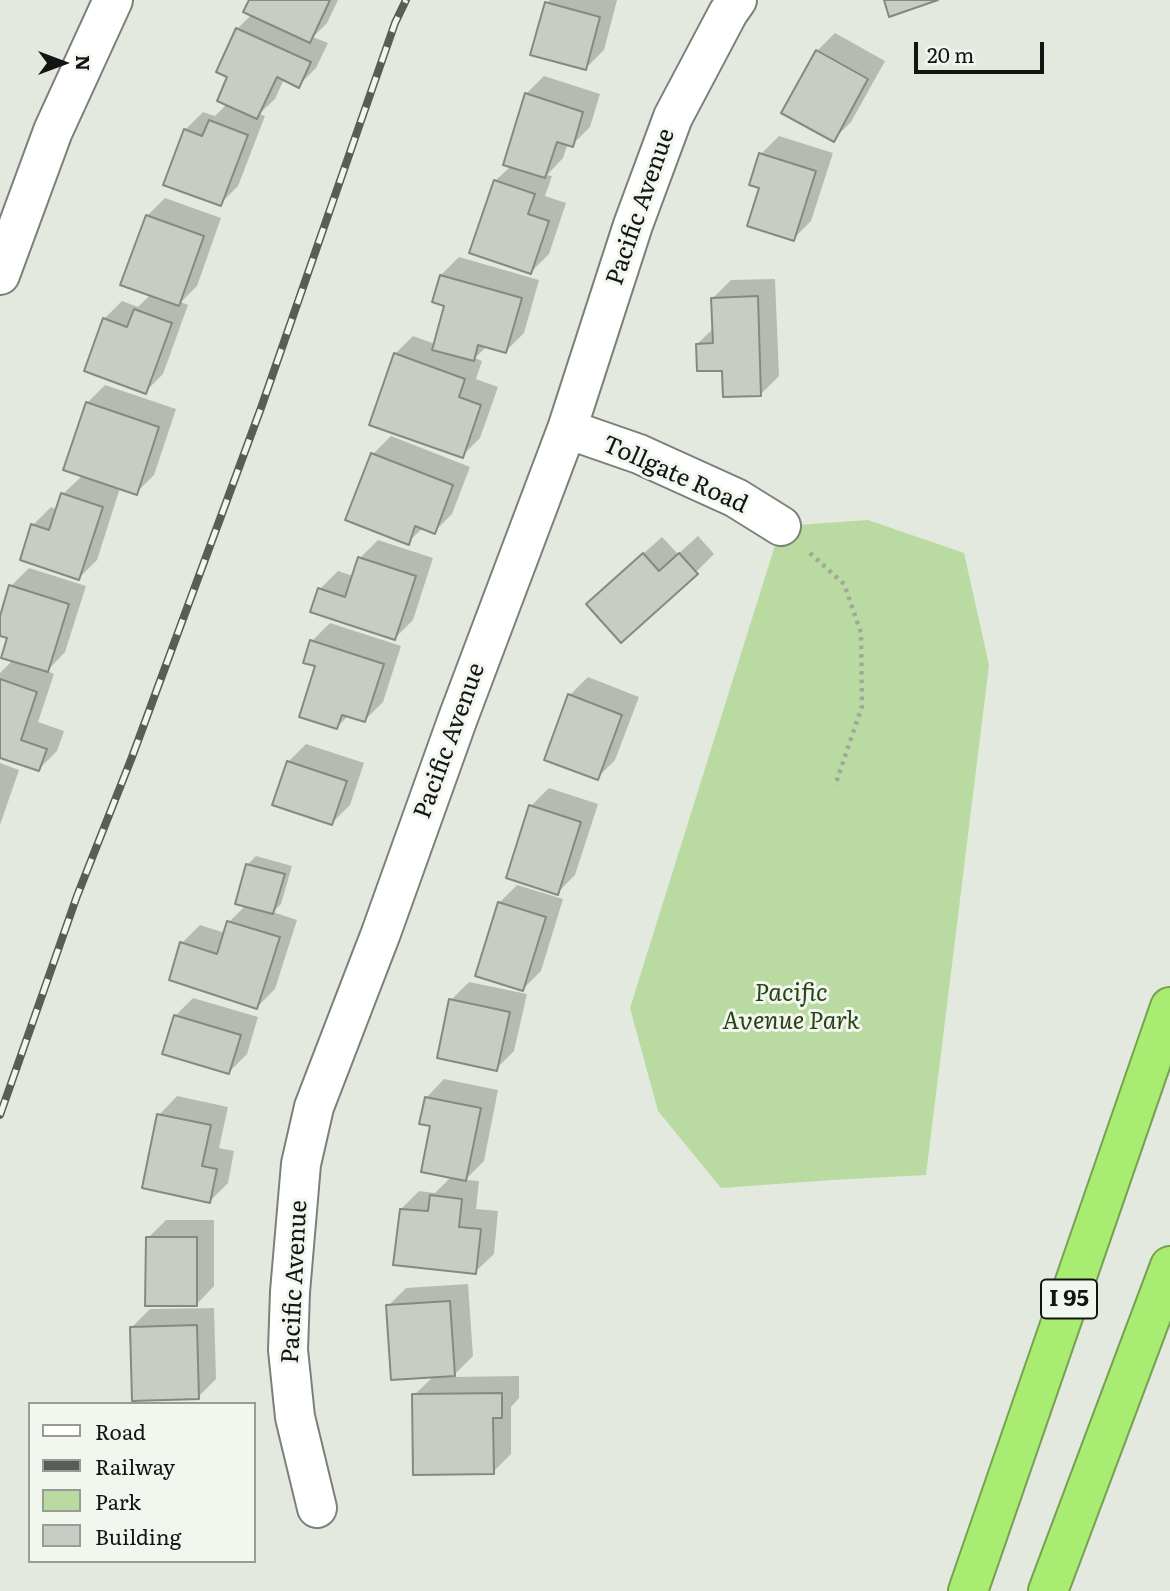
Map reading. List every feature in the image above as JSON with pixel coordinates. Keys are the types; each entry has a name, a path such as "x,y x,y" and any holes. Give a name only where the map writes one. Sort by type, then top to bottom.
{"highway":[{"name":"I 95","path":"968,1591 1170,1007"},
{"path":"1048,1591 1170,1266"}],"street":[{"path":"0,275 53,131 113,0"},
{"name":"Pacific Avenue","path":"317,1508 295,1417 288,1350 289,1292 301,1164 314,1107 567,429 633,225 673,117 737,0"},
{"name":"Tollgate Road","path":"567,429 639,454 712,487 736,498 781,526"}],"path":[{"path":"781,526 844,584 861,633 862,706 835,786"}],"green space":[{"name":"Pacific Avenue Park","path":"868,520 964,553 989,665 926,1175 721,1188 658,1111 630,1008 781,526"}],"building":[{"path":"249,0 330,0 310,43 243,12"},
{"path":"884,0 938,0 889,17"},
{"path":"545,2 600,17 586,70 530,55"},
{"path":"236,28 311,62 299,88 277,77 257,119 217,101 227,77 216,72"},
{"path":"816,50 868,79 834,142 781,113"},
{"path":"525,93 583,112 573,147 557,142 545,178 503,165"},
{"path":"209,120 248,135 221,206 163,185 184,129 202,136"},
{"path":"759,153 816,171 794,241 747,226 759,188 749,185"},
{"path":"494,180 535,194 528,214 549,221 531,274 469,253"},
{"path":"146,215 204,236 179,306 120,285"},
{"path":"440,275 522,298 506,353 478,345 474,361 432,350 444,306 432,302"},
{"path":"758,296 761,396 723,397 722,371 697,371 696,344 713,343 711,298"},
{"path":"134,309 172,323 146,394 84,371 103,318 127,327"},
{"path":"394,353 465,379 459,397 481,405 463,458 369,425"},
{"path":"86,402 159,427 137,495 63,470"},
{"path":"371,453 453,485 435,534 415,526 409,545 345,520"},
{"path":"61,493 103,507 79,580 20,560 31,524 49,530"},
{"path":"643,553 659,571 679,553 698,574 621,643 586,604"},
{"path":"358,557 416,576 395,640 310,612 318,588 345,597"},
{"path":"9,585 69,604 48,672 1,658 7,638 0,636 0,616"},
{"path":"310,640 384,664 365,722 342,715 337,729 299,717 315,666 303,663"},
{"path":"0,679 37,692 21,740 47,749 39,771 0,758"},
{"path":"568,694 622,715 598,780 544,760"},
{"path":"287,761 347,781 332,825 272,805"},
{"path":"529,805 581,822 558,895 506,878"},
{"path":"246,864 285,874 273,914 235,904"},
{"path":"498,902 546,917 523,991 475,976"},
{"path":"227,921 280,937 257,1009 169,980 180,942 217,954"},
{"path":"449,999 510,1012 497,1071 437,1058"},
{"path":"174,1015 241,1035 229,1074 162,1054"},
{"path":"425,1097 481,1108 466,1181 421,1172 430,1126 419,1124"},
{"path":"157,1114 211,1125 202,1166 217,1169 210,1203 142,1188"},
{"path":"430,1195 462,1199 459,1227 481,1229 476,1274 393,1265 400,1209 428,1211"},
{"path":"146,1237 197,1237 197,1306 145,1306"},
{"path":"450,1301 455,1376 391,1380 386,1305"},
{"path":"197,1325 199,1399 132,1401 130,1327"},
{"path":"502,1393 502,1418 493,1418 494,1474 413,1475 412,1394"}],"railway":[{"path":"0,1115 77,896 132,757 261,408 395,23 406,0"}]}
